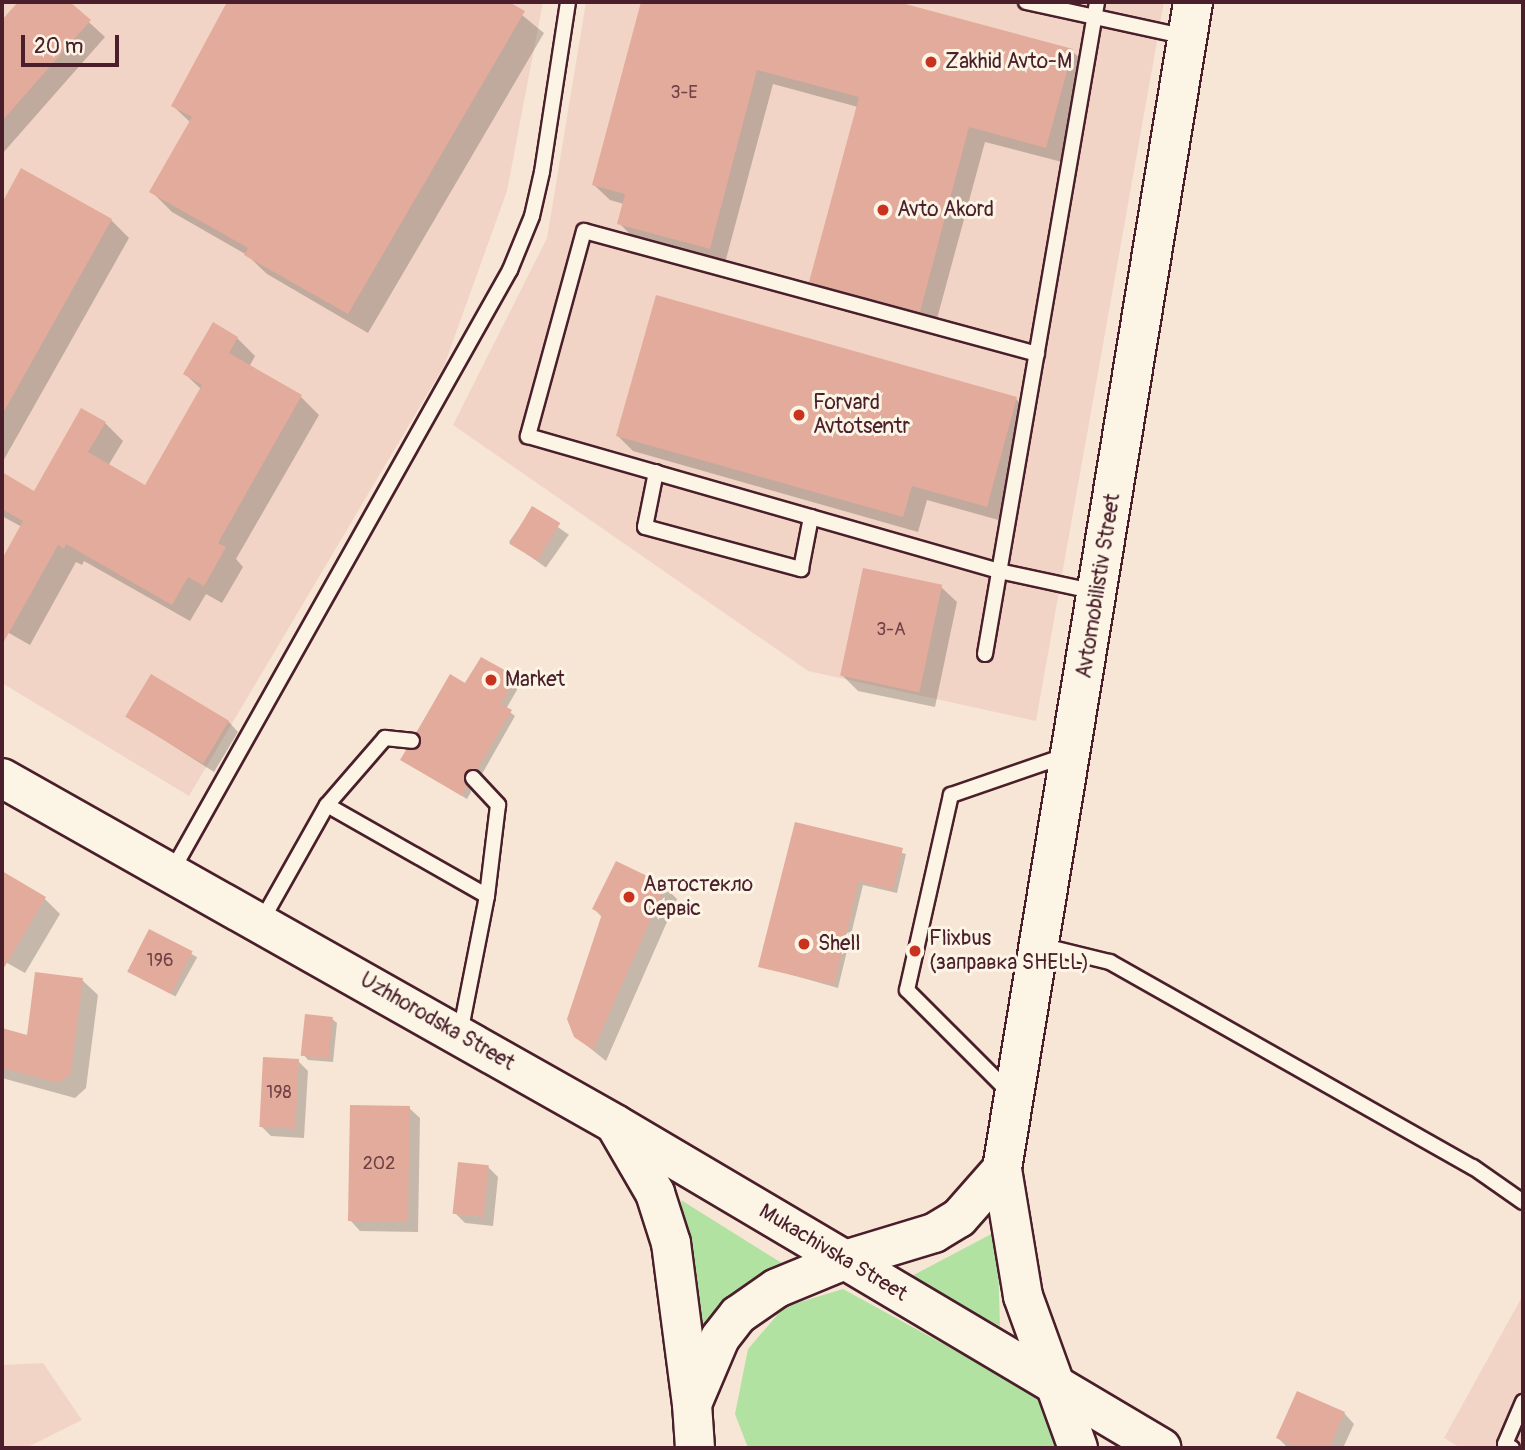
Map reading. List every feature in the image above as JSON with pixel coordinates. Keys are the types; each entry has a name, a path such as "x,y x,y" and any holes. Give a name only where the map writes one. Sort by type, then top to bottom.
{"main road":[{"name":"Avtomobilistiv Street","path":"1078,1448 1024,1296 1002,1169 1190,20"},
{"name":"Uzhhorodska Street","path":"2,778 615,1124"},
{"name":"Mukachivska Street","path":"615,1124 1161,1448"},
{"path":"615,1124 655,1193 671,1243 692,1404 695,1448"},
{"path":"692,1404 720,1338 738,1315 777,1288 845,1260 934,1233 959,1218 1002,1169"}],"lane":[{"path":"171,872 510,270 532,216 540,183 568,2"},
{"path":"1026,2 1094,20 1190,20"},
{"path":"985,654 1097,2"},
{"path":"1037,354 584,231 528,436 999,571 1098,593"},
{"path":"656,472 645,527 801,569 811,517"},
{"path":"261,922 327,805 385,738 412,741"},
{"path":"1014,1098 906,990 951,795 1072,754"},
{"path":"459,1035 487,896 498,805 473,778"},
{"path":"327,805 487,896"},
{"path":"1040,945 1110,962 1474,1167 1523,1202"},
{"path":"1512,1448 1504,1444 1523,1402"}],"shaded area":[{"path":"2,2 543,2 507,191 444,366 189,796 2,683"},
{"path":"586,2 1164,2 1036,721 808,671 453,425 547,238"},
{"path":"1523,1295 1523,1448 1461,1448 1444,1438"},
{"path":"43,1363 82,1420 26,1448 2,1448 2,1365"}],"green space":[{"path":"681,1200 793,1270 703,1335"},
{"path":"997,1231 1000,1326 908,1278"},
{"path":"843,1289 1033,1393 1060,1427 1058,1448 748,1448 735,1414 748,1349 784,1307"}],"building":[{"path":"18,2 70,2 91,20 2,121 2,20"},
{"path":"227,2 509,2 525,11 348,314 244,255 248,248 149,192 192,117 171,106"},
{"path":"641,2 898,2 1073,49 1046,148 969,127 920,312 809,282 859,97 757,70 710,249 617,224 625,194 592,185"},
{"path":"21,168 112,219 2,415 2,203"},
{"path":"656,295 1017,397 987,507 912,486 903,517 616,436"},
{"path":"213,322 238,337 229,353 302,395 218,543 226,547 204,586 188,577 172,605 66,544 64,549 58,545 2,645 2,559 23,521 2,509 2,472 34,491 81,408 106,422 88,452 145,485 202,385 183,374"},
{"path":"532,506 560,523 538,561 509,544"},
{"path":"863,568 942,585 919,692 840,676"},
{"path":"481,657 517,677 501,704 512,710 477,770 464,775 467,786 462,796 400,760 406,750 420,746 416,733 450,674 465,683"},
{"path":"151,674 229,721 203,764 125,717"},
{"path":"795,822 903,848 893,890 859,881 834,985 758,967"},
{"path":"616,861 666,885 593,1050 574,1037 567,1019 602,914 592,909"},
{"path":"2,871 46,897 2,971"},
{"path":"149,929 193,951 171,994 127,972"},
{"path":"35,972 83,978 71,1073 59,1083 2,1068 2,1028 27,1035"},
{"path":"305,1014 333,1017 328,1059 301,1056"},
{"path":"263,1057 299,1059 295,1129 259,1127"},
{"path":"350,1105 410,1106 408,1222 348,1221"},
{"path":"458,1162 489,1165 483,1217 453,1214"},
{"path":"1297,1391 1345,1412 1329,1448 1298,1448 1276,1438"}],"place":[{"name":"Zakhid Avto-M","path":"931,62"},
{"name":"Avto Akord","path":"883,210"},
{"name":"Forvard Avtotsentr","path":"799,415"},
{"name":"Market","path":"491,680"},
{"name":"Автостекло Сервіс","path":"629,897"},
{"name":"Shell","path":"804,944"},
{"name":"Flixbus (заправка SHELL)","path":"915,951"}]}
